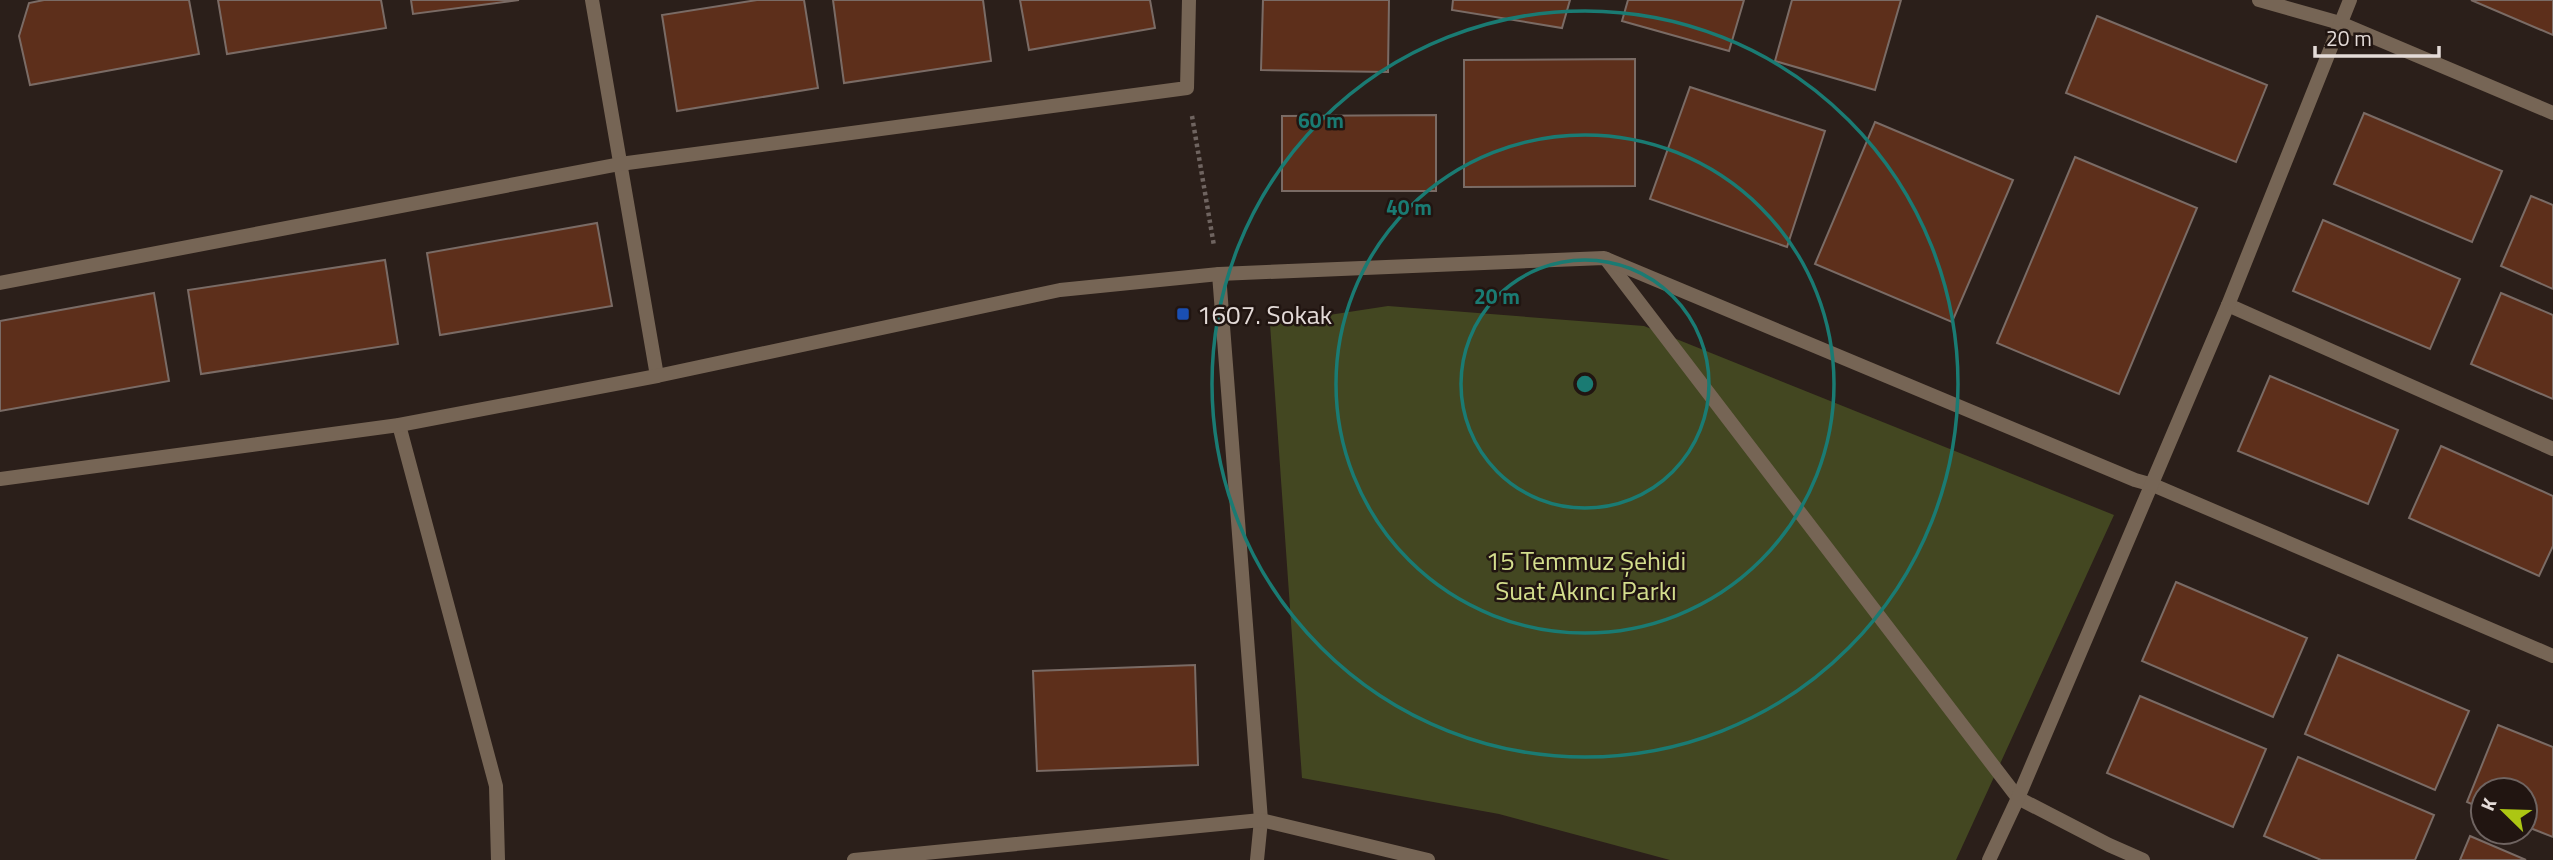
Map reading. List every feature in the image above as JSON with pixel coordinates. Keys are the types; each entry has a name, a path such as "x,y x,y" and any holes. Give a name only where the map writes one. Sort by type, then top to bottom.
{"street":[{"path":"593,0 657,376"},
{"path":"0,283 620,164 1187,88 1189,0"},
{"path":"2259,0 2340,23 2553,113"},
{"path":"1989,860 2153,485 2350,0"},
{"path":"1604,258 2018,798 2143,860"},
{"path":"0,479 400,425 657,376 1060,290 1219,274 1604,258 2153,485 2553,656"},
{"path":"1219,274 1261,820 1257,860"},
{"path":"2228,305 2553,449"},
{"path":"400,425 496,786 498,860"},
{"path":"854,860 1261,820 1428,860"}],"path":[{"path":"1187,88 1219,274"}],"green space":[{"name":"15 Temmuz Şehidi Suat Akıncı Parkı","path":"1388,306 1644,326 2114,515 1956,860 1670,860 1499,814 1302,778 1270,324"}],"building":[{"path":"44,0 189,0 199,54 30,85 19,36 29,3"},
{"path":"218,0 381,0 386,28 227,54"},
{"path":"411,0 519,0 413,14"},
{"path":"757,0 804,0 818,88 677,111 662,15"},
{"path":"833,0 983,0 991,61 844,83"},
{"path":"1020,0 1150,0 1155,28 1029,50"},
{"path":"1263,0 1389,0 1388,72 1261,70"},
{"path":"1453,0 1570,0 1562,28 1452,10"},
{"path":"1628,0 1744,0 1729,51 1622,21"},
{"path":"1792,0 1901,0 1875,90 1775,61"},
{"path":"2471,0 2553,0 2553,35"},
{"path":"2097,16 2267,85 2236,162 2066,93"},
{"path":"1635,59 1635,186 1464,187 1464,60"},
{"path":"1690,87 1825,131 1787,247 1650,199"},
{"path":"2364,113 2502,171 2472,242 2334,184"},
{"path":"1436,115 1436,191 1282,191 1282,116"},
{"path":"1875,122 2013,180 1952,322 1815,264"},
{"path":"2075,157 2197,208 2119,394 1997,343"},
{"path":"2531,196 2553,205 2553,289 2501,266"},
{"path":"2323,220 2460,279 2430,349 2293,291"},
{"path":"597,223 612,306 440,335 427,253"},
{"path":"385,260 398,344 201,374 188,290"},
{"path":"154,293 169,381 0,411 0,321"},
{"path":"2501,293 2553,315 2553,399 2471,364"},
{"path":"2270,376 2398,430 2368,504 2238,451"},
{"path":"2441,446 2553,496 2553,546 2539,576 2409,518"},
{"path":"2176,582 2307,638 2273,717 2142,661"},
{"path":"2338,655 2469,711 2435,790 2305,734"},
{"path":"1195,665 1198,765 1037,771 1033,671"},
{"path":"2140,696 2266,749 2233,827 2107,773"},
{"path":"2498,725 2553,747 2553,837 2539,832 2539,776 2477,776"},
{"path":"2298,757 2434,815 2415,860 2321,860 2264,836"},
{"path":"2469,838 2469,846 2493,846 2526,860 2460,860"}],"place":[{"name":"1607. Sokak","path":"1183,314"}]}
